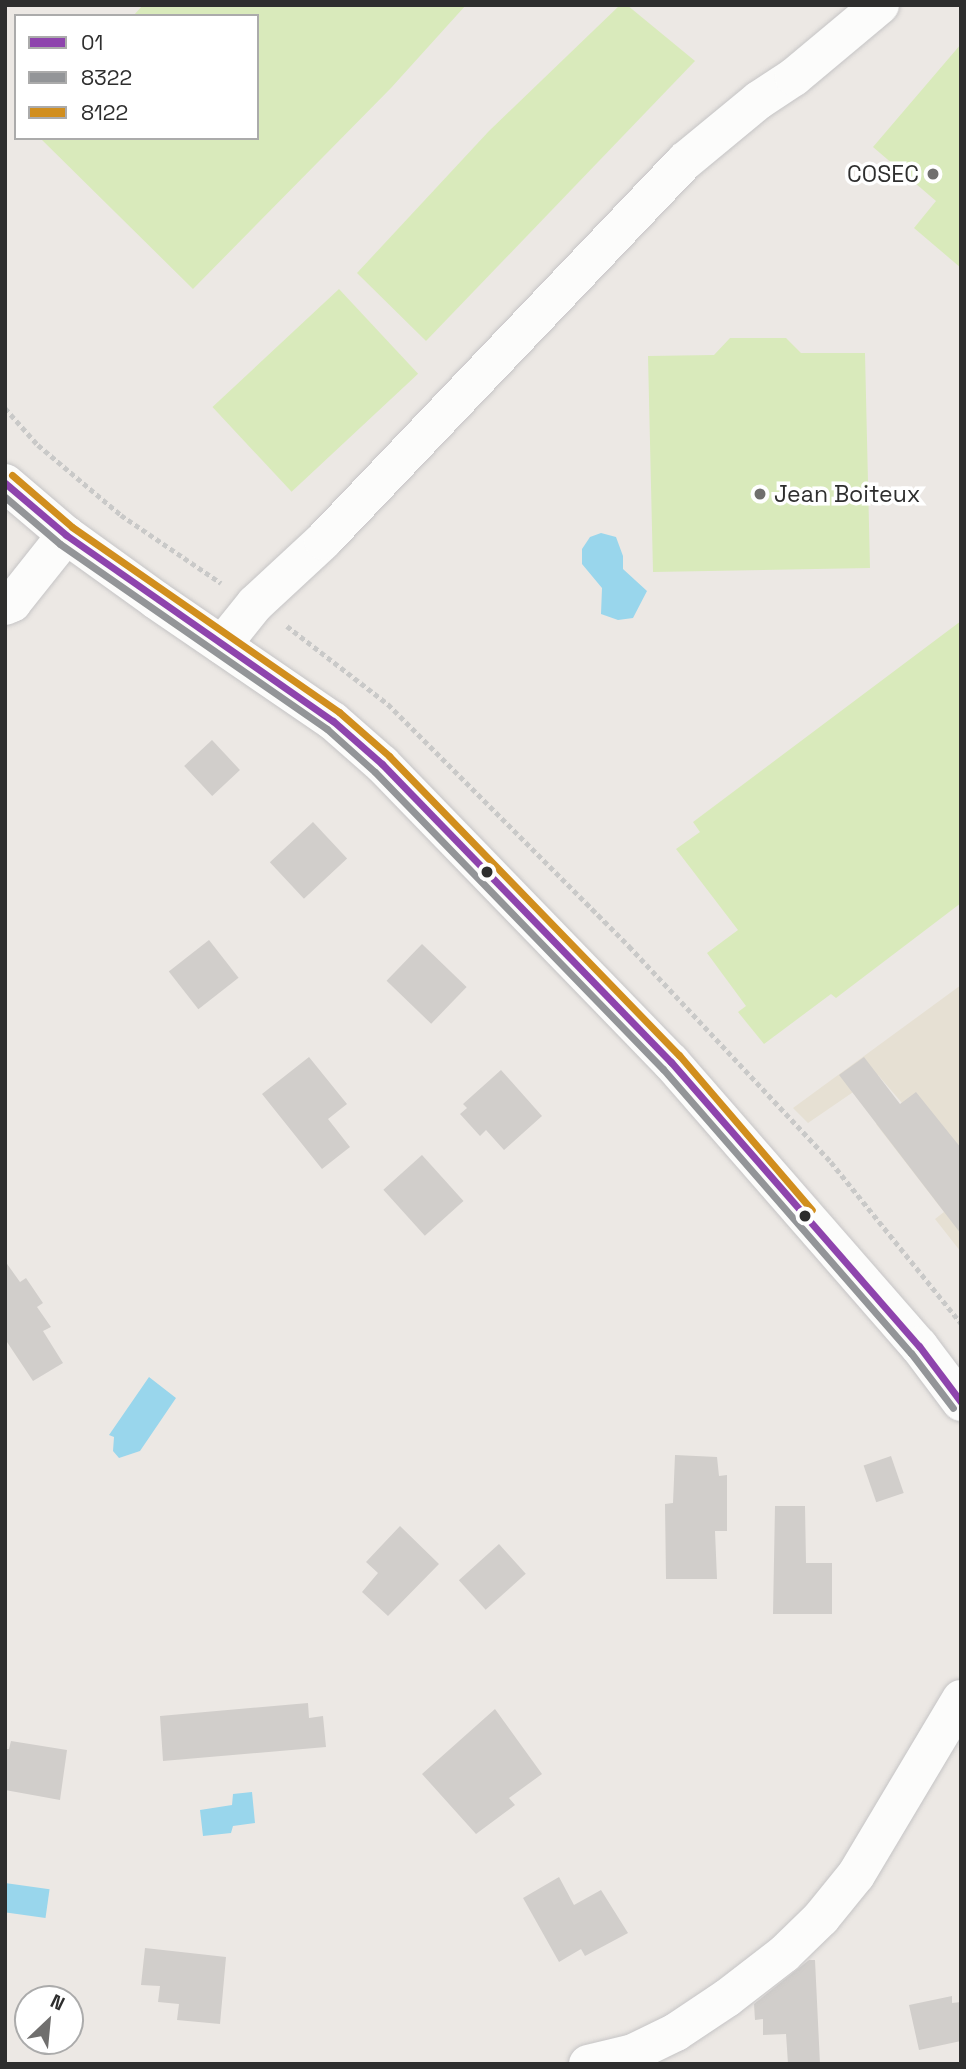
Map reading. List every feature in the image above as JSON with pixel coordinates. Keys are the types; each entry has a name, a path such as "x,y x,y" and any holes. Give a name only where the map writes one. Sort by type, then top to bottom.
{"street":[{"path":"222,645 255,604 323,541 685,161 880,5"},
{"path":"5,483 66,535 333,721 382,764 671,1062 919,1346 961,1402"},
{"path":"5,606 12,603 66,535"},
{"path":"588,2064 632,2058 676,2032 727,1998 784,1954 821,1918 856,1875 961,1699"}],"path":[{"path":"5,408 38,445 121,515 204,574 227,586"},
{"path":"281,621 388,704 629,946 831,1162 961,1323"}],"shaded area":[{"path":"961,985 961,1252 935,1219 944,1212 876,1124 902,1103 878,1075 808,1123 793,1108"}],"green space":[{"path":"143,5 466,5 391,88 193,289 42,140 259,140 259,14 135,14"},
{"path":"620,5 627,5 695,61 426,341 357,273 489,131"},
{"name":"COSEC","path":"961,44 961,268 914,228 936,201 873,147"},
{"path":"339,289 418,374 292,492 212,407"},
{"name":"Jean Boiteux","path":"730,338 786,338 801,353 865,353 870,568 653,572 648,356 714,355"},
{"path":"961,621 961,903 836,998 831,994 764,1044 738,1012 746,1006 707,953 738,930 676,849 700,832 693,822"}],"water":[{"path":"601,533 616,537 623,556 623,569 647,591 633,618 618,620 601,614 602,588 582,564 582,549 590,537"},
{"path":"149,1377 176,1398 140,1451 119,1458 113,1451 114,1437 109,1435"},
{"path":"252,1792 255,1823 233,1826 231,1833 203,1836 200,1810 232,1805 233,1794"},
{"path":"5,1883 50,1889 46,1918 5,1912"}],"building":[{"path":"212,740 240,770 212,796 184,766"},
{"path":"313,822 347,859 304,899 270,862"},
{"path":"209,940 239,978 198,1009 169,971"},
{"path":"422,944 467,987 431,1024 387,981"},
{"path":"309,1057 347,1104 328,1119 350,1147 322,1169 262,1094"},
{"path":"864,1057 900,1104 916,1092 961,1148 961,1234 839,1075"},
{"path":"501,1070 542,1116 504,1150 486,1130 480,1136 460,1114 467,1108 463,1104"},
{"path":"422,1155 463,1201 425,1236 383,1190"},
{"path":"5,1261 20,1282 26,1278 43,1303 37,1307 51,1327 43,1331 63,1363 33,1381 5,1339"},
{"path":"675,1455 717,1457 719,1476 727,1475 727,1531 715,1531 717,1579 666,1579 665,1504 673,1503"},
{"path":"891,1456 904,1493 876,1502 864,1465"},
{"path":"775,1506 805,1506 806,1563 832,1563 832,1614 773,1614"},
{"path":"400,1526 439,1564 388,1616 362,1592 378,1573 366,1562"},
{"path":"499,1544 526,1574 486,1610 459,1580"},
{"path":"308,1703 309,1718 323,1716 326,1747 163,1761 160,1716"},
{"path":"495,1709 542,1774 509,1798 515,1805 476,1834 422,1774"},
{"path":"11,1741 67,1750 60,1800 5,1790 5,1749 9,1749"},
{"path":"559,1877 574,1905 601,1890 628,1933 585,1956 581,1949 559,1962 523,1898"},
{"path":"145,1948 226,1957 220,2024 177,2020 179,2004 158,2002 160,1986 141,1985"},
{"path":"809,1960 815,1960 820,2064 788,2064 786,2034 763,2035 763,2019 755,2020 754,2004"},
{"path":"952,1996 952,2003 961,2002 961,2041 919,2050 909,2005"}],"transit line":[{"name":"8122","path":"12,475 72,527 339,712 389,756 679,1055 812,1210"},
{"name":"01","path":"5,483 66,535 333,721 382,764 671,1062 919,1346 961,1402"},
{"name":"8322","path":"5,497 60,544 327,729 375,772 663,1069 911,1353 953,1408"}],"place":[{"name":"COSEC","path":"933,174"},
{"name":"Jean Boiteux","path":"760,494"}]}
